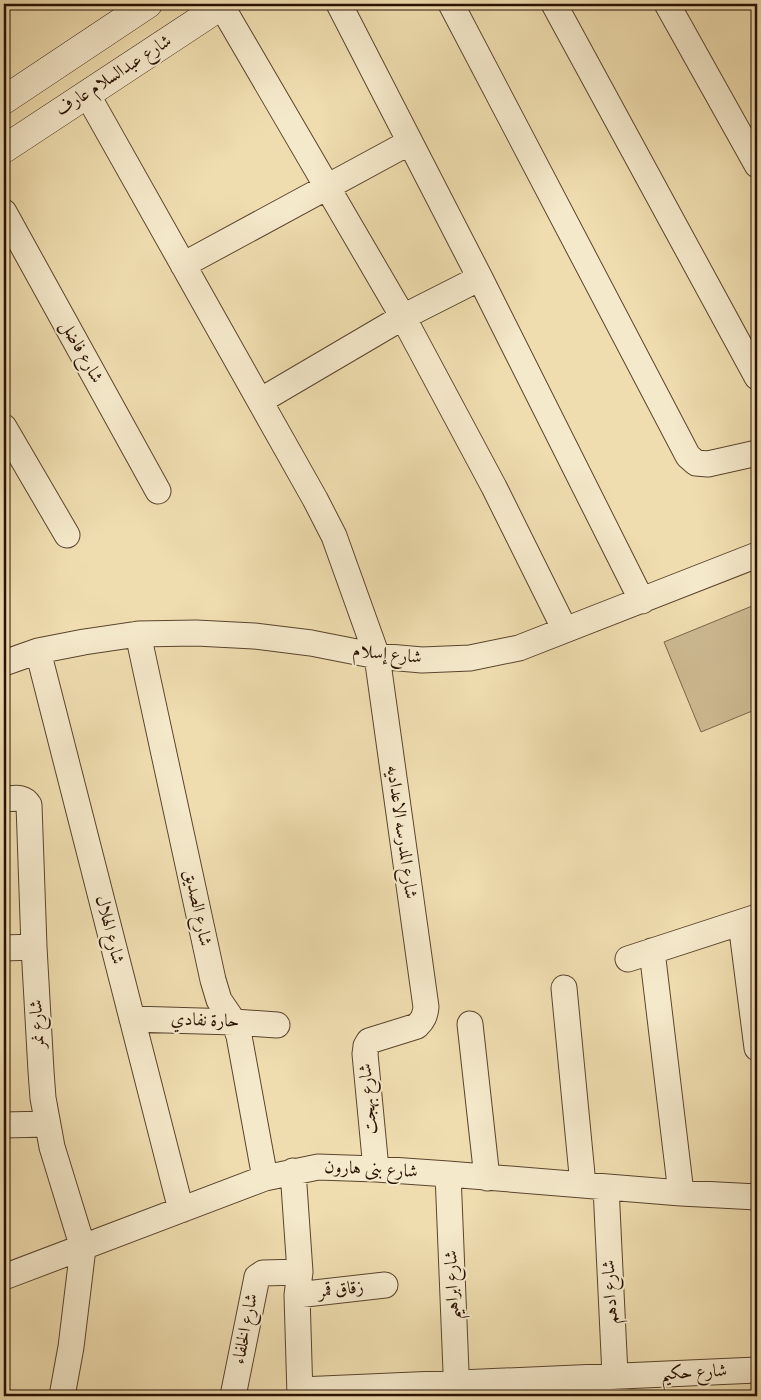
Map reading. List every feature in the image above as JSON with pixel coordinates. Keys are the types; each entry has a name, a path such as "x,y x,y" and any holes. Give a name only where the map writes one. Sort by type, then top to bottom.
{"main road":[{"name":"شارع عبدالسلام عارف","path":"4,149 222,4"},
{"path":"4,100 138,6"}],"street":[{"path":"222,4 402,317 494,487 565,630"},
{"path":"339,4 480,278 642,601"},
{"path":"450,4 688,456 696,463 708,464 757,453"},
{"path":"554,4 757,377"},
{"path":"667,4 757,165"},
{"name":"شارع المدرسه الاعداديه","path":"87,94 315,498 334,536 377,656 426,1007"},
{"path":"183,265 410,142"},
{"name":"شارع فاضل","path":"4,212 158,491"},
{"path":"260,401 402,317 480,278"},
{"path":"4,427 67,535"},
{"name":"شارع إسلام","path":"4,663 38,651 84,642 138,634 196,633 254,636 311,643 377,656 422,660 470,658 519,648 757,555"},
{"name":"شارع الصديق","path":"138,634 213,980 220,1000 234,1022 239,1036 265,1178"},
{"name":"شارع الهلال","path":"38,651 180,1210"},
{"name":"شارع نمر","path":"12,799 24,799 29,805 34,947 41,1071 47,1124 58,1169 82,1248"},
{"path":"628,959 749,920 757,1048"},
{"path":"4,948 34,947"},
{"path":"652,951 681,1193"},
{"name":"شارع ادهم","path":"564,988 594,1186 615,1386"},
{"name":"شارع بهجت","path":"376,1169 365,1054 366,1046 370,1041 416,1026 422,1020 426,1007"},
{"name":"حارة نفادي","path":"132,1018 277,1025"},
{"path":"470,1024 487,1178"},
{"path":"4,1125 47,1124"},
{"name":"شارع بنى هارون","path":"4,1277 265,1178 318,1167 376,1169 681,1193 757,1197"},
{"path":"293,1172 300,1393"},
{"name":"شارع ابراهيم","path":"448,1174 457,1390"},
{"path":"62,1396 72,1347 82,1248"},
{"name":"شارع الخلفاء","path":"233,1396 257,1277 263,1273 298,1283"},
{"name":"زقاق قمر","path":"298,1283 385,1285"},
{"name":"شارع حكيم","path":"300,1393 615,1386 757,1370"}],"shaded area":[{"path":"757,604 757,709 701,732 664,642"}]}
